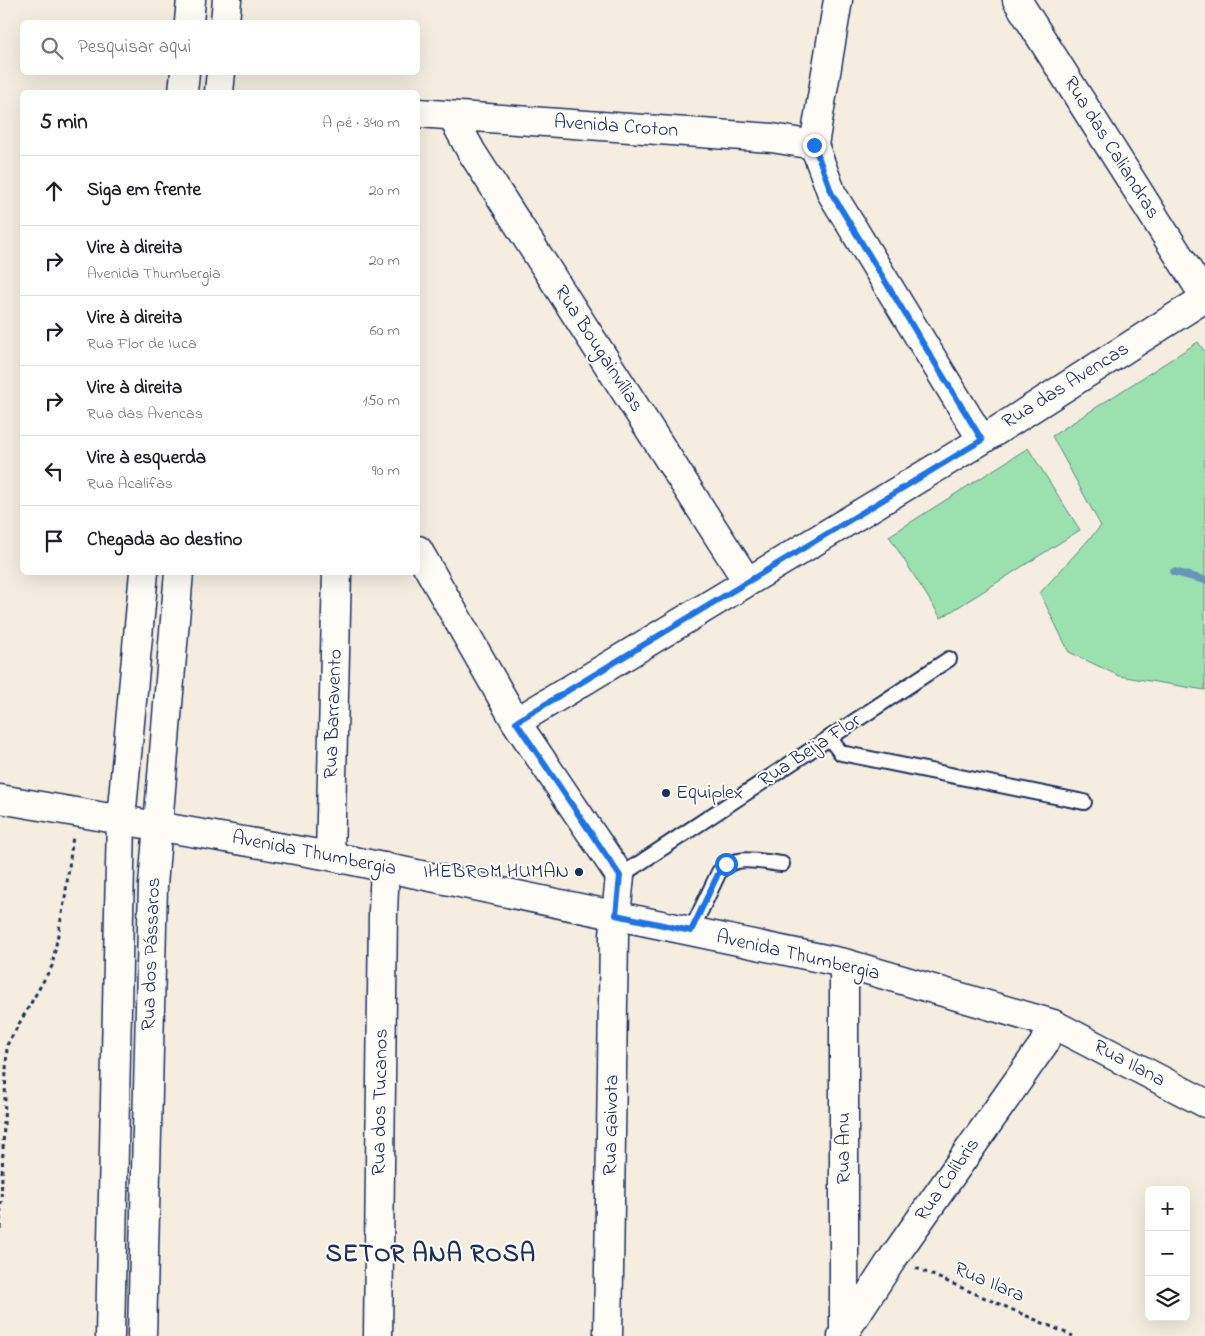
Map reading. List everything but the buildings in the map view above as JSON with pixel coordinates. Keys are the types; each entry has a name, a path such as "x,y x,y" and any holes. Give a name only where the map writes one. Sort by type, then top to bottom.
{"street":[{"path":"189,20 191,0"},
{"path":"225,20 227,0"},
{"path":"838,0 814,145 832,194 982,440"},
{"name":"Rua das Caliandras","path":"1017,0 1205,298"},
{"path":"183,90 185,75"},
{"path":"219,90 221,75"},
{"name":"Avenida Croton","path":"420,113 772,138 814,145"},
{"name":"Rua Bougainvílias","path":"452,116 471,152 746,581"},
{"name":"Rua das Avencas","path":"516,722 746,581 982,440 1205,298"},
{"path":"420,554 516,722 620,876"},
{"name":"Rua dos Pássaros","path":"110,1336 121,819 144,575"},
{"name":"Rua dos Pássaros","path":"142,1336 153,885 179,575"},
{"name":"Rua Barravento","path":"330,856 338,575"},
{"path":"0,799 121,819"},
{"name":"Avenida Thumbergia","path":"121,819 330,856 844,963 1053,1024"},
{"name":"Rua dos Tucanos","path":"378,1336 385,867"},
{"name":"Rua Gaivota","path":"608,1336 616,915 620,876"},
{"name":"Rua Anu","path":"843,1334 844,963"},
{"name":"Rua Ilana","path":"1053,1024 1205,1103"},
{"name":"Rua Colibris","path":"843,1334 893,1258 1043,1046 1053,1024"}],"lane":[{"name":"Rua Beija Flor","path":"620,876 950,659"},
{"path":"830,739 841,753 1084,802"},
{"path":"691,931 719,872 726,864 742,860 782,864"}],"path":[{"path":"0,1229 7,1045 52,966 65,898 76,813"},
{"name":"Rua Ilara","path":"893,1258 1072,1336"}],"green space":[{"path":"1198,342 1205,352 1205,690 1119,676 1069,652 1040,593 1101,526 1052,436"},
{"path":"1028,448 1080,530 941,618 889,536"}],"waterway":[{"path":"1174,572 1205,580"}],"place":[{"name":"Equiplex","path":"666,793"},
{"name":"IHEBROM HUMAN","path":"579,872"}],"district":[{"name":"SETOR ANA ROSA","path":"431,1255"}],"route":[{"path":"726,864 719,872 691,931 616,915 620,876 516,722 746,581 982,440 832,194 814,145"}]}
